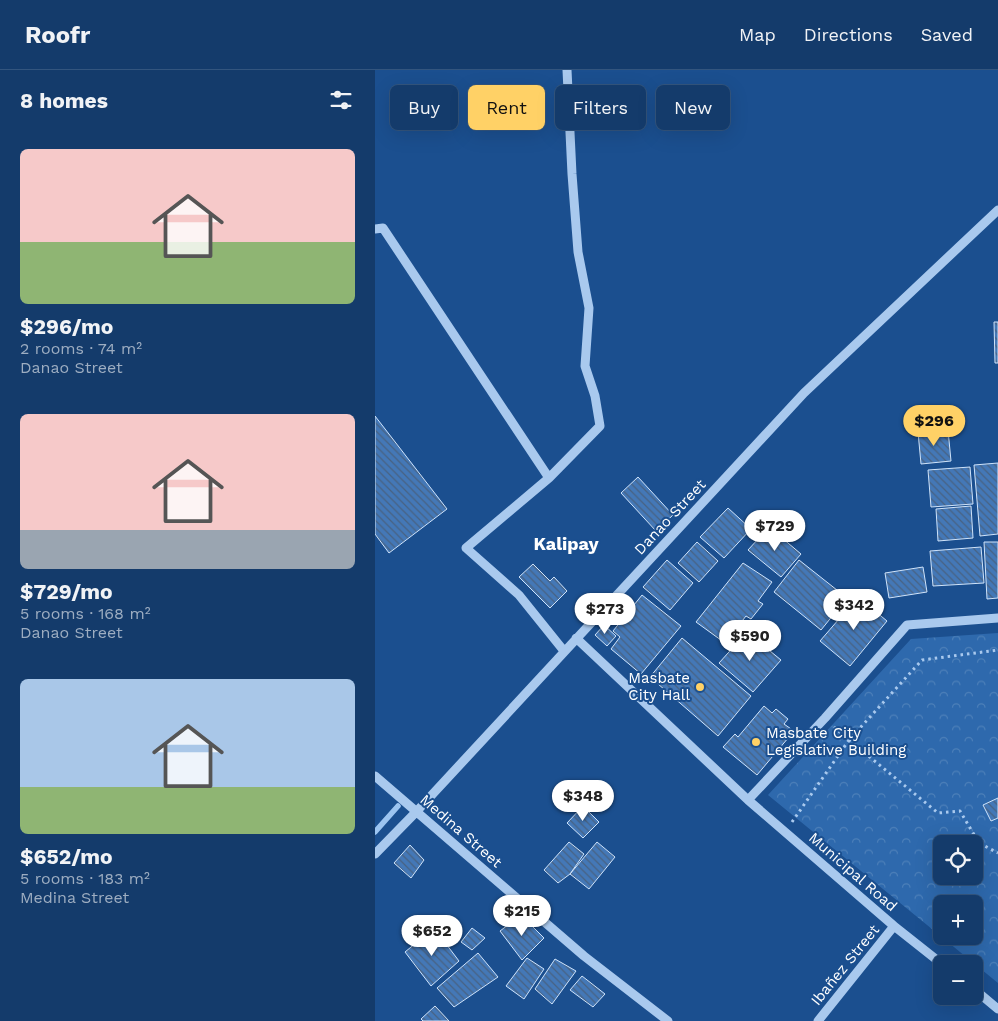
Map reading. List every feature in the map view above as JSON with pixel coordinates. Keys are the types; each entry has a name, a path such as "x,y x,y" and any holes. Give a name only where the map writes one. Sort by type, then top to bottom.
{"street":[{"path":"564,651 519,595 467,548 549,478 600,426 595,396 585,366 589,308 578,252 567,70"},
{"name":"Danao Street","path":"375,854 804,393 998,210"},
{"path":"379,229 549,478"},
{"path":"747,800 825,718 907,625 998,618"},
{"name":"Municipal Road","path":"576,638 747,800 933,958"},
{"name":"Medina Street","path":"375,776 584,956 669,1021"},
{"name":"Ibañez Street","path":"818,1021 894,926"},
{"path":"983,996 998,1009"}],"path":[{"path":"785,832 849,740 922,660 998,650"},
{"path":"825,718 938,813 961,812 979,843 998,853"}],"green space":[{"path":"998,633 998,983 983,971 983,955 964,955 952,945 983,945 983,895 933,895 933,930 768,795 911,639"}],"building":[{"path":"994,322 998,322 998,363 995,363"},
{"path":"375,416 447,509 389,553 375,534"},
{"path":"948,430 951,461 921,464 918,432"},
{"path":"998,463 998,534 980,536 974,465"},
{"path":"970,467 973,504 931,507 928,470"},
{"path":"638,477 673,515 656,531 621,493"},
{"path":"971,506 973,538 938,541 936,509"},
{"path":"728,508 751,529 724,558 700,537"},
{"path":"769,527 801,554 781,577 748,550"},
{"path":"697,542 718,561 699,582 678,563"},
{"path":"984,542 998,542 998,598 987,599"},
{"path":"981,547 984,583 933,586 930,551"},
{"path":"667,560 693,583 670,610 643,587"},
{"path":"799,560 847,598 821,630 774,592"},
{"path":"743,563 772,582 758,601 763,604 751,619 746,616 725,643 696,622"},
{"path":"533,564 550,581 554,577 567,591 550,608 519,577"},
{"path":"923,567 927,592 889,598 885,573"},
{"path":"642,595 681,626 641,674 611,649 620,637 613,631"},
{"path":"858,597 887,621 850,666 820,641"},
{"path":"604,625 616,636 607,646 595,635"},
{"path":"747,632 781,660 753,692 719,663"},
{"name":"Masbate City Hall","path":"682,638 751,696 718,736 650,677"},
{"name":"Masbate City Legislative Building","path":"764,706 772,713 776,709 788,719 784,724 794,731 757,775 723,747 735,734 738,737"},
{"path":"998,798 998,818 991,821 983,805"},
{"path":"583,806 599,822 583,838 567,823"},
{"path":"569,842 584,854 570,874 558,883 544,870"},
{"path":"597,842 615,857 589,889 570,874"},
{"path":"410,845 424,860 411,878 394,863"},
{"path":"521,915 544,938 522,960 500,931"},
{"path":"434,928 459,961 431,986 405,952"},
{"path":"472,928 485,938 472,950 461,942"},
{"path":"478,953 498,977 454,1007 437,988"},
{"path":"527,958 544,969 524,999 506,986"},
{"path":"555,959 576,971 552,1004 535,989"},
{"path":"582,976 605,994 593,1007 570,990"},
{"path":"435,1006 449,1021 423,1021 421,1019"}],"waterway":[{"path":"375,832 398,806"}],"place":[{"name":"Masbate City Hall","path":"700,687"},
{"name":"Masbate City Legislative Building","path":"756,742"}],"district":[{"name":"Kalipay","path":"566,543"}]}
